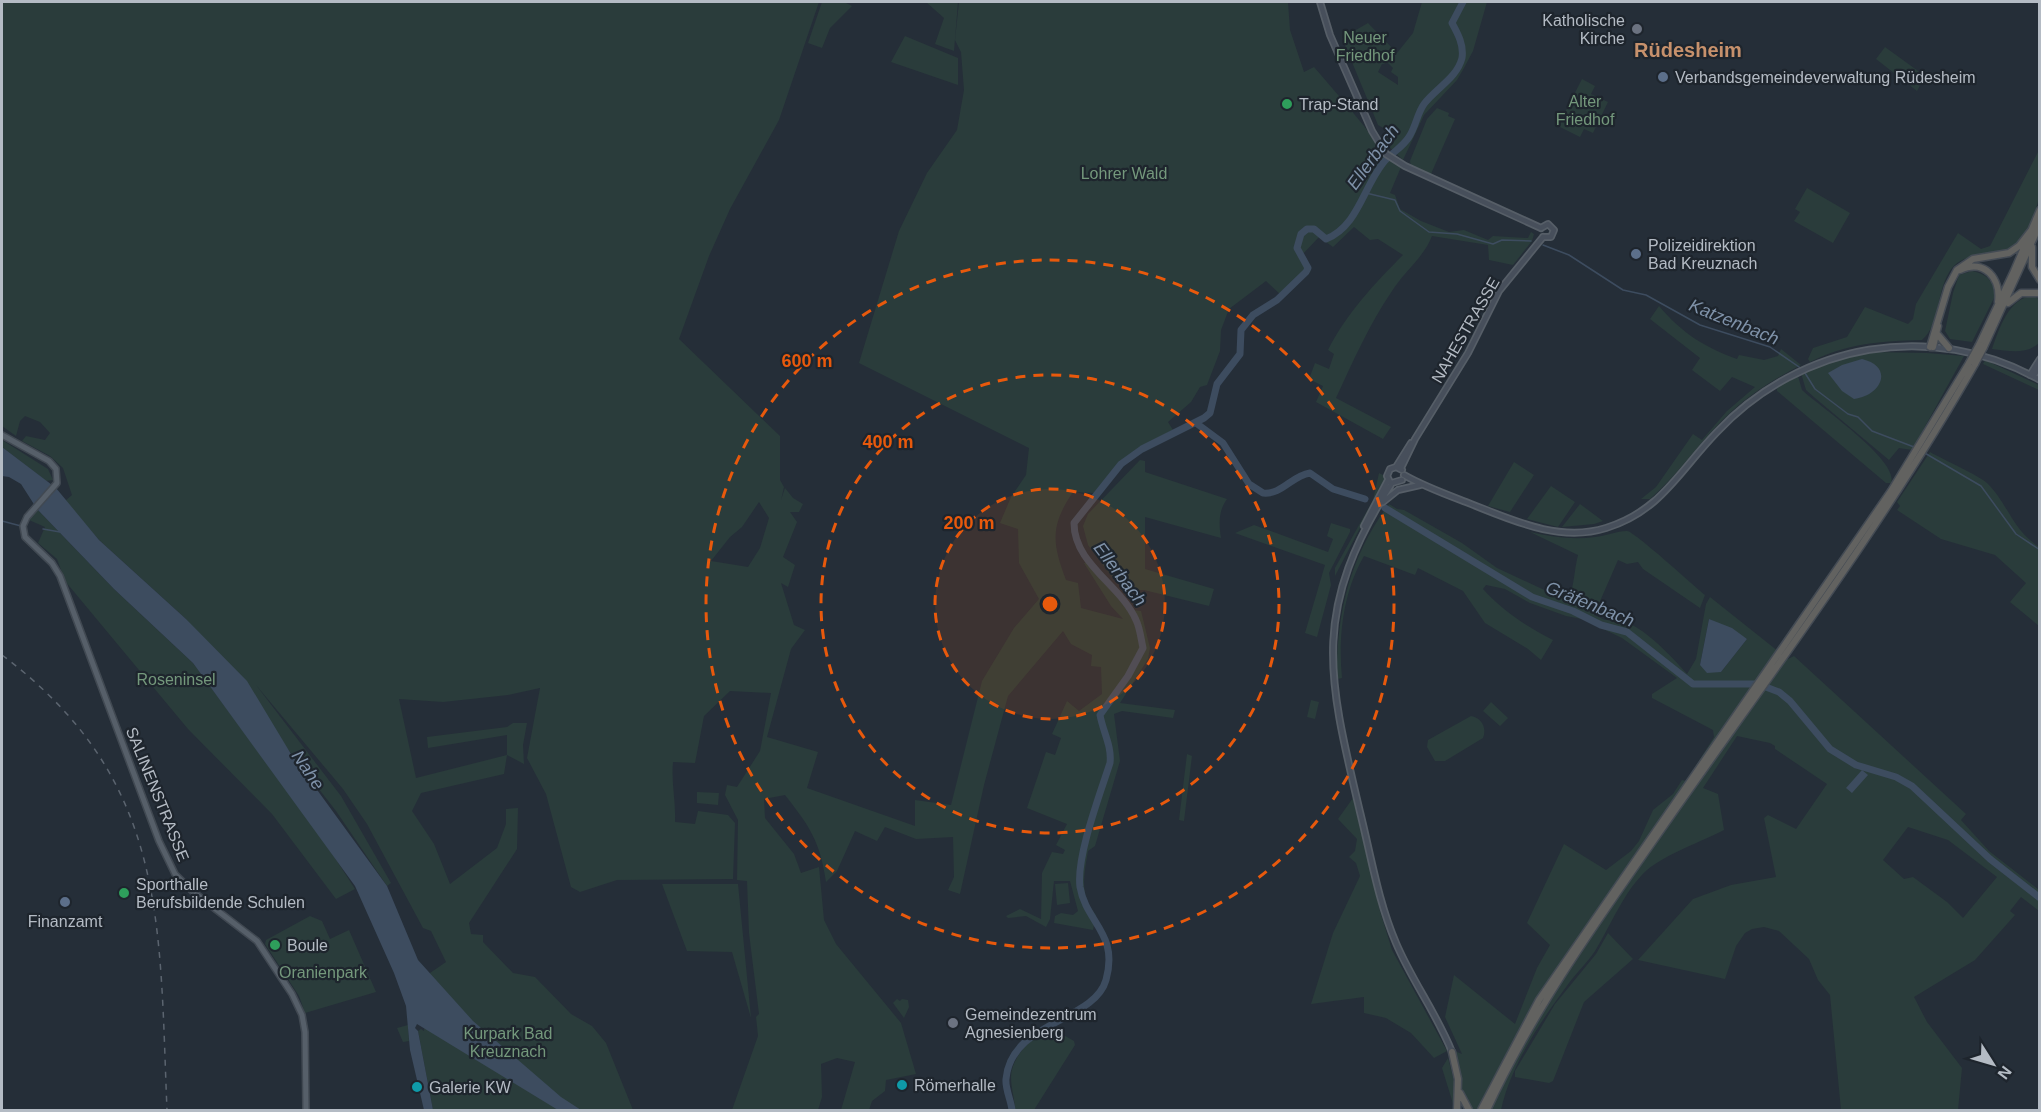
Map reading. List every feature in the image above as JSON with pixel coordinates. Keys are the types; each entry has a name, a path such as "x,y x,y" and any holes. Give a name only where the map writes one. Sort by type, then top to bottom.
{"highway":[{"path":"2000,308 2040,210"},
{"path":"1485,1108 1544,1003 1673,809 1916,459 1972,364 2040,224"},
{"path":"1932,347 1953,276 1969,260 1998,257 2013,251 2033,228"},
{"path":"2033,241 2032,267 2040,280"},
{"path":"1953,276 1969,267 1987,270 1998,286 2000,308"},
{"path":"2000,308 2021,293 2040,293"},
{"path":"1932,347 1938,334 1939,319"},
{"path":"1938,334 1949,348"},
{"path":"1452,1052 1458,1087 1457,1110"},
{"path":"1458,1087 1469,1110"}],"main road":[{"path":"1320,2 1327,27 1367,122 1386,154 1394,160 1541,228"},
{"path":"1548,224 1554,230 1551,237 1543,237 1541,228 1548,224"},
{"name":"NAHESTRASSE","path":"1369,520 1390,481 1388,472 1398,468 1468,353 1499,291 1543,237"},
{"path":"1390,481 1403,478 1537,528 1573,532 1604,529 1633,517 1664,494 1736,413 1789,375 1818,362 1872,348 1949,348 2000,361 2040,380"},
{"path":"2031,376 2040,359"},
{"path":"2031,376 2040,367"},
{"name":"SALINENSTRASSE","path":"2,435 51,463 57,481 27,517 24,534 28,543 59,573 159,841 175,874 192,891 257,941 292,993 302,1016 305,1032 306,1110"},
{"path":"1398,468 1403,478 1431,488"},
{"path":"1420,485 1391,494 1369,520 1352,556 1334,619 1334,689 1384,910 1405,964 1444,1033 1452,1052"},
{"path":"1352,556 1369,520"}],"green space":[{"path":"2,2 819,2 779,120 730,209 709,256 679,339 780,436 780,480 784,487 781,500 785,488 793,498 803,504 799,512 790,512 797,522 783,557 795,565 788,587 781,583 794,625 805,630 791,649 767,737 818,752 807,788 915,826 915,800 951,805 982,681 1014,628 1039,599 1019,563 1018,529 1000,523 1011,497 1026,475 1029,448 859,363 899,231 927,173 957,130 964,90 961,52 955,40 959,2 1288,2 1290,30 1304,72 1314,67 1364,126 1383,154 1401,167 1390,193 1395,195 1400,209 1421,221 1449,232 1464,230 1488,240 1493,236 1528,238 1531,232 1534,234 1532,241 1513,265 1489,260 1488,245 1432,236 1424,251 1397,284 1376,317 1336,398 1391,427 1383,439 1316,402 1323,386 1309,379 1315,363 1329,369 1334,354 1328,350 1343,324 1403,255 1378,239 1370,240 1354,227 1333,247 1319,237 1301,256 1311,271 1283,297 1266,281 1229,309 1221,330 1220,351 1207,385 1200,387 1191,402 1168,422 1173,430 1130,457 1094,493 1073,492 1060,515 1056,535 1058,555 1066,580 1078,583 1081,608 1123,619 1111,606 1084,563 1092,562 1133,610 1141,611 1150,648 1148,659 1120,703 1175,710 1173,718 1122,711 1114,714 1120,761 1095,846 1088,851 1084,877 1087,900 1096,915 1093,930 1054,923 1055,916 1061,913 1073,915 1078,911 1070,881 1054,881 1050,919 1046,927 1026,916 1008,918 1006,916 1020,909 1041,919 1042,873 1052,852 1063,854 1065,850 1056,845 1067,824 1027,808 1046,752 1055,755 1061,738 1052,734 1067,701 1079,711 1102,694 1101,667 1091,666 1092,655 1071,644 1063,631 1008,696 984,785 960,894 948,890 954,877 953,837 916,839 885,827 877,841 855,831 837,871 826,882 821,856 813,835 794,806 785,795 764,799 765,818 794,854 801,873 819,867 824,920 836,944 901,1023 916,1074 886,1080 885,1091 872,1101 869,1110 841,1110 855,1062 837,1058 821,1064 822,1097 818,1110 732,1110 758,1036 756,1017 759,1014 749,933 747,881 737,880 738,820 725,795 727,785 737,787 760,751 771,693 730,691 704,716 695,763 673,762 675,822 695,824 698,811 728,815 735,823 733,879 617,880 580,892 571,887 546,794 527,758 540,688 508,695 443,702 399,699 416,778 507,755 504,774 421,793 412,811 434,844 450,884 497,848 506,824 506,809 518,808 517,849 469,923 471,934 483,935 483,942 513,973 535,977 571,1014 592,1026 606,1043 633,1110 433,1110 418,1031 421,1029 424,1031 430,973 446,962 431,931 423,928 367,824 343,789 256,685 341,796 391,883 387,886 336,811 186,619 99,540 65,501 72,495 63,468 50,456 22,441 26,436 45,440 50,433 40,422 25,416 20,421 16,436 2,426","holes":["759,502 769,518 760,548 748,567 711,561 730,537 742,527"]},
{"path":"822,2 844,2 852,6 830,28 822,48 808,43"},
{"path":"926,2 958,2 954,51 935,44 944,18"},
{"name":"Neuer Friedhof","path":"1422,2 1487,2 1473,51 1464,68 1457,80 1424,115 1403,160 1385,143 1385,129 1378,125 1342,38 1368,23 1397,53 1413,33","holes":["1388,63 1393,68 1391,72 1398,77 1398,85 1378,72 1382,64"]},
{"path":"905,36 958,58 958,85 891,62"},
{"path":"1885,47 1925,76 1917,91 1876,59"},
{"name":"Alter Friedhof","path":"1582,79 1595,86 1591,94 1608,102 1593,133 1584,129 1580,137 1558,126"},
{"path":"1437,108 1449,113 1448,116 1455,119 1431,174 1411,166 1410,161 1427,119"},
{"path":"2039,150 2039,197 2026,232 2021,240 2007,252 1968,258 1952,268 1943,285 1932,325 1922,340 1865,344 1837,351 1810,362 1808,359 1813,348 1847,337 1865,307 1908,324 1913,319 1916,304 1958,233 1981,249 1990,246"},
{"path":"1807,188 1850,213 1833,243 1794,221 1800,212 1795,209"},
{"path":"1972,271 1988,278 1996,294 1972,342 1950,339 1945,331 1953,293 1959,275"},
{"path":"2033,296 2039,299 2039,343 2023,351 1992,349 2011,308 2017,302"},
{"path":"1659,306 1676,324 1704,344 1737,359 1739,355 1764,360 1778,356 1781,349 1801,365 1782,375 1740,404 1721,421 1661,489 1650,499 1641,499 1656,487 1693,434 1702,440 1727,411 1755,387 1732,377 1720,391 1692,370 1700,358 1650,319"},
{"path":"1871,352 1964,356 1912,450 1899,448 1889,460 1806,390 1801,373 1818,365"},
{"path":"1985,360 2039,385 2039,390 1983,364"},
{"path":"1798,376 1802,390 1856,434 1883,461 1890,473 1891,483 1886,483 1777,391 1777,387"},
{"path":"2,440 48,469 53,480 46,481 2,447"},
{"path":"1930,452 1987,483 2022,532 2039,547 2039,626 2010,602 2026,583 1995,555 1941,539 1897,510 1900,506 1897,502"},
{"path":"1140,460 1145,461 1145,472 1227,499 1221,513 1221,538 1145,517 1145,569 1214,589 1209,606 1144,590 1131,590 1115,581 1088,545 1083,526 1088,514"},
{"path":"1514,462 1534,475 1510,512 1488,506"},
{"path":"1379,473 1385,476 1384,482 1335,576 1335,568 1373,500"},
{"path":"1551,486 1575,502 1558,527 1527,519"},
{"path":"1389,504 1404,510 1462,543 1497,568 1568,601 1578,555 1530,532 1554,537 1579,538 1623,531 1632,533 1705,595 1700,608 1643,569 1638,562 1627,564 1618,560 1594,615 1605,620 1615,619 1627,622 1650,637 1687,674 1696,659 1706,604 1710,597 1788,659 1794,656 1966,814 1961,820 1989,851 2039,890 2039,911 2021,897 2010,911 2015,915 1975,960 1914,997 1927,1022 1962,1068 1958,1110 1841,1110 1830,995 1818,980 1809,959 1779,931 1764,927 1745,933 1736,946 1725,979 1638,960 1693,899 1731,885 1776,877 1764,818 1768,815 1796,829 1827,784 1775,749 1775,746 1770,743 1737,736 1703,788 1718,794 1724,830 1655,864 1639,878 1595,951 1558,997 1528,1044 1512,1076 1501,1110 1471,1110 1461,1091 1454,1054 1457,1052 1462,1054 1445,1017 1454,975 1515,1024 1537,968 1550,945 1527,923 1564,844 1606,870 1631,851 1639,841 1653,810 1673,794 1682,780 1686,781 1714,737 1713,730 1652,698 1652,694 1677,678 1622,638 1582,619 1566,616 1530,603 1505,589 1486,585 1483,589 1507,612 1553,640 1541,660 1528,649 1485,623 1463,591 1418,568 1415,575 1364,556 1351,584 1347,600 1342,631 1342,678 1337,679 1339,632 1348,587 1364,544","holes":["1709,619 1747,639 1721,672 1700,665","1908,827 1948,840 1997,877 1963,918 1947,902 1913,877 1904,879 1883,860"]},
{"path":"1580,504 1603,521 1562,527"},
{"name":"Roseninsel","path":"37,509 114,589 193,663 326,844 355,889 336,899 272,814 188,729 65,581 57,559 38,543 45,527 29,520"},
{"path":"1331,523 1350,529 1350,532 1329,573 1331,585 1317,637 1305,633 1325,565 1235,533 1254,525 1328,552 1333,539 1327,536"},
{"path":"1311,700 1319,702 1315,719 1307,717"},
{"path":"1491,702 1508,718 1500,726 1483,711"},
{"path":"1471,716 1483,724 1483,738 1445,761 1435,761 1427,747 1428,740"},
{"path":"513,723 527,723 523,745 524,764 507,755 507,735 428,748 427,737 507,727"},
{"path":"1187,754 1192,756 1184,821 1179,820"},
{"path":"697,792 719,793 718,805 697,803"},
{"path":"1353,798 1380,911 1392,950 1447,1051 1434,1058 1411,1033 1386,1018 1364,1013 1364,997 1311,1004 1333,933 1360,876 1356,863 1349,857 1355,851 1357,839 1338,819"},
{"path":"1068,883 1070,903 1057,905 1055,884"},
{"path":"662,884 738,884 751,1018 732,952 687,951"},
{"name":"Oranienpark","path":"310,916 322,921 330,939 349,930 376,992 305,1013 299,996 265,944 266,940"},
{"path":"1608,933 1633,959 1584,1002 1553,1081 1549,1083 1515,1077 1515,1071 1555,1004 1596,954"},
{"path":"897,999 908,1000 909,1007 904,1018 893,1003"},
{"path":"408,1025 409,1041 403,1042 397,1028"},
{"path":"1051,1028 1074,1041 1075,1045 1034,1110 1015,1110 1011,1077 1015,1062 1030,1041"},
{"path":"1448,1058 1454,1081 1455,1110 1442,1068"}],"water":[{"path":"1862,359 1878,368 1881,374 1880,381 1871,393 1854,399 1842,391 1828,373 1842,365"},
{"path":"2,447 56,488 99,540 186,619 247,681 291,754 387,886 418,960 473,1021 561,1097 581,1110 558,1110 417,1024 415,1028 418,1031 433,1110 424,1110 410,1050 406,1006 394,973 355,886 193,663 114,589 37,509 21,484 2,476"},
{"path":"1709,619 1732,628 1747,639 1721,672 1707,673 1700,665"},
{"path":"1862,770 1868,775 1852,793 1846,788"}],"waterway":[{"name":"Ellerbach","path":"1012,1110 1006,1083 1011,1060 1022,1045 1037,1033 1086,1005 1098,994 1106,980 1109,964 1108,951 1105,939 1083,899 1080,874 1085,843 1110,763 1109,745 1100,715 1128,676 1143,648 1136,620 1129,607 1082,551 1076,538 1074,523 1121,464 1142,449 1210,413 1217,384 1240,354 1241,330 1253,315 1277,300 1306,272 1308,268 1297,248 1301,234 1307,229 1314,229 1326,239 1346,225 1383,163 1409,137 1424,104 1456,71 1462,58 1462,49 1452,23 1463,2"},
{"name":"Katzenbach","path":"1366,193 1395,200 1400,211 1429,232 1457,234 1493,244 1502,240 1531,241"},
{"name":"Katzenbach","path":"1543,245 1569,255 1623,290 1646,295 1700,325 1770,347 1802,369"},
{"name":"Katzenbach","path":"1805,373 1815,389 1848,414 1858,417 1872,431 1914,447"},
{"name":"Gräfenbach","path":"1196,423 1223,443 1249,484 1263,493 1276,491 1310,473 1333,489 1365,499"},
{"name":"Katzenbach","path":"1923,452 1981,486 2016,534 2040,550"},
{"name":"Gräfenbach","path":"1385,508 1532,597 1573,611 1601,625 1627,632 1693,684 1758,684 1779,692 1790,701 1830,749 1856,765 1896,777 1912,786 1990,859 2040,898"},
{"path":"2,521 21,526"},
{"path":"43,529 60,532"}],"railway":[{"path":"2,655 56,703 97,752 125,804 144,858 155,916 161,977 167,1110"}],"place":[{"name":"Katholische Kirche","path":"1637,29"},
{"name":"Verbandsgemeindeverwaltung Rüdesheim","path":"1663,77"},
{"name":"Trap-Stand","path":"1287,104"},
{"name":"Polizeidirektion Bad Kreuznach","path":"1636,254"},
{"name":"Sporthalle Berufsbildende Schulen","path":"124,893"},
{"name":"Finanzamt","path":"65,902"},
{"name":"Boule","path":"275,945"},
{"name":"Gemeindezentrum Agnesienberg","path":"953,1023"},
{"name":"Römerhalle","path":"902,1085"},
{"name":"Galerie KW","path":"417,1087"}],"district":[{"name":"Rüdesheim","path":"1688,50"}],"park label":[{"name":"Lohrer Wald","path":"1124,173"},
{"name":"Kurpark Bad Kreuznach","path":"508,1042"}],"water label":[{"name":"Nahe","path":"308,770"}]}
